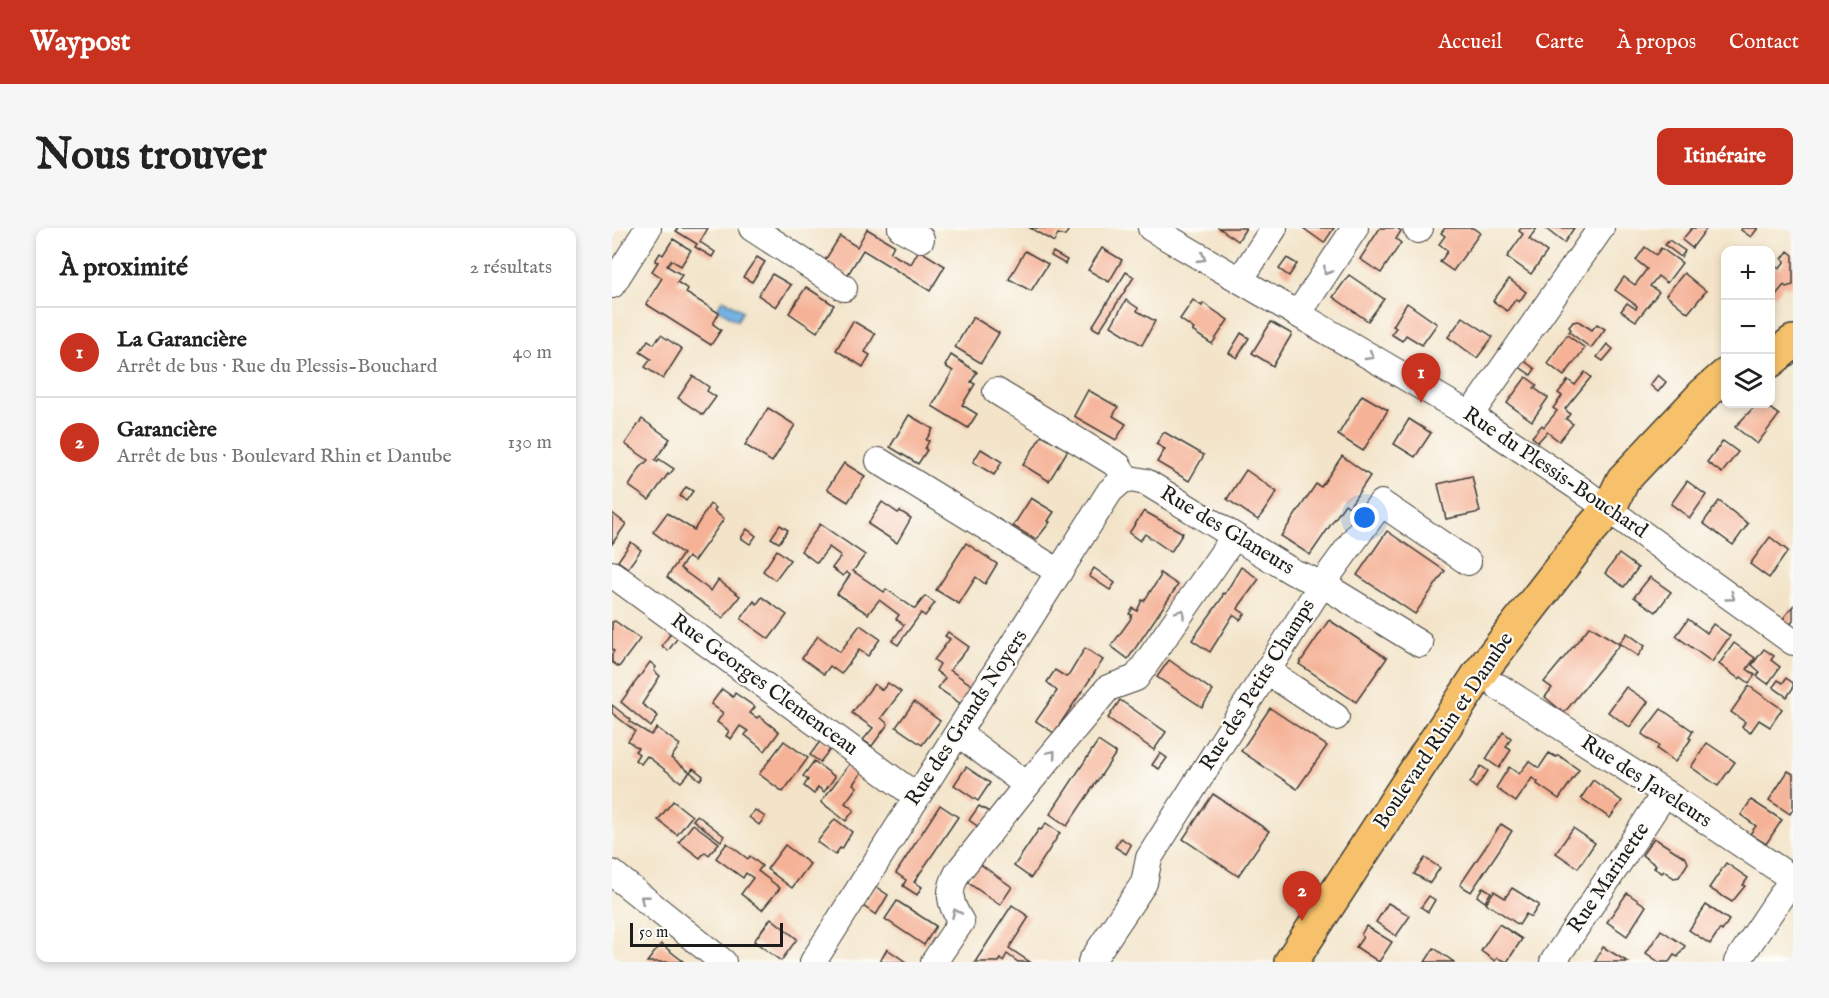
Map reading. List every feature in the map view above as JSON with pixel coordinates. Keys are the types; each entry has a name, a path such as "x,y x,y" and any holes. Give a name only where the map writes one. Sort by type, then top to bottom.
{"main road":[{"path":"1775,332 1793,318"},
{"path":"1775,357 1793,342"},
{"name":"Boulevard Rhin et Danube","path":"1291,962 1479,674 1609,509 1623,480 1721,379"},
{"name":"Boulevard Rhin et Danube","path":"1609,509 1637,492 1721,405"}],"street":[{"path":"612,285 648,228"},
{"path":"752,228 844,288"},
{"name":"Rue du Plessis-Bouchard","path":"1151,228 1470,415 1609,509 1793,642"},
{"path":"1240,280 1274,228"},
{"path":"1298,314 1355,228"},
{"path":"1470,415 1601,228"},
{"path":"996,391 1119,466 1125,478"},
{"path":"879,461 1059,572"},
{"name":"Rue des Glaneurs","path":"1125,478 1146,482 1293,572 1322,584 1420,644"},
{"name":"Rue des Grands Noyers","path":"813,962 1110,491 1125,478"},
{"name":"Rue des Petits Champs","path":"1091,962 1144,883 1149,858 1267,671 1322,584 1381,503 1468,562"},
{"path":"934,962 961,922 953,908 950,886 958,872 1027,784 1108,688 1136,678 1234,537"},
{"name":"Rue Georges Clemenceau","path":"612,574 916,796"},
{"path":"1267,671 1336,717"},
{"name":"Rue des Javeleurs","path":"1499,687 1793,878"},
{"path":"958,733 1027,784"},
{"name":"Rue Marinette","path":"1553,962 1665,793"},
{"path":"612,873 723,962"},
{"path":"1737,962 1793,878"}],"water":[{"path":"723,299 743,311 737,321 717,308"}],"building":[{"path":"678,228 708,228 700,242 715,252 712,257 695,247 697,244 676,231"},
{"path":"1030,228 1067,228 1068,231 1065,236 1058,234 1054,242"},
{"path":"1219,228 1246,228 1238,241"},
{"path":"1303,228 1334,228 1324,243"},
{"path":"1380,228 1397,228 1401,231 1396,239 1401,243 1381,273 1360,259"},
{"path":"1445,228 1473,228 1480,233 1453,271 1440,262 1448,251 1439,244 1445,236 1441,233"},
{"path":"1521,228 1537,228 1529,239 1547,252 1531,274 1507,257 1523,234 1519,231"},
{"path":"1547,228 1574,228 1564,243"},
{"path":"1692,228 1707,228 1692,248 1682,240"},
{"path":"1742,228 1758,228 1751,237 1741,230"},
{"path":"867,229 894,245 890,253 911,264 919,250 945,266 930,291 863,250 847,276 824,262 840,236 857,247"},
{"path":"673,239 691,250 681,266 671,260 667,266 682,275 677,282 688,289 686,293 719,313 713,324 721,330 711,345 646,304 662,278 652,271 658,262 655,261 660,253 663,255"},
{"path":"1669,240 1685,251 1681,257 1665,245"},
{"path":"1645,247 1656,255 1661,248 1682,263 1667,283 1658,276 1650,286 1659,292 1636,321 1621,311 1627,303 1636,309 1637,306 1615,290 1624,277 1635,285 1647,269 1636,260"},
{"path":"1102,248 1122,260 1109,282 1088,270"},
{"path":"1025,251 1048,264 1031,291 1009,279"},
{"path":"1788,251 1793,255 1793,285 1786,287 1784,285 1775,296 1775,266 1779,269 1785,261 1782,259"},
{"path":"1053,252 1067,260 1065,264 1051,256"},
{"path":"757,257 765,262 752,282 743,277"},
{"path":"1287,258 1297,264 1289,276 1279,269"},
{"path":"1126,272 1134,277 1099,331 1092,327"},
{"path":"1684,273 1706,291 1688,313 1666,295"},
{"path":"772,274 791,285 776,307 758,295"},
{"path":"1349,275 1384,299 1368,321 1333,297"},
{"path":"1509,279 1526,292 1519,302 1516,299 1507,311 1493,301"},
{"path":"806,287 834,305 817,332 789,313"},
{"path":"1126,300 1138,308 1137,311 1155,321 1142,345 1111,326"},
{"path":"1193,300 1202,306 1203,303 1228,320 1212,344 1192,331 1194,329 1180,319"},
{"path":"1407,303 1437,324 1422,345 1406,335 1402,341 1391,334 1396,328 1393,326"},
{"path":"973,317 999,333 981,363 955,347"},
{"path":"1463,317 1493,337 1477,358 1448,337"},
{"path":"853,321 875,334 865,352 870,355 863,367 836,350"},
{"path":"1578,321 1592,330 1597,324 1605,329 1591,348 1569,332 1571,330 1569,327 1573,322"},
{"path":"1271,322 1292,334 1273,366 1252,353"},
{"path":"1241,333 1249,338 1237,358 1229,353"},
{"path":"661,335 682,349 663,379 645,367 651,359 640,352 648,340 654,344"},
{"path":"1567,335 1585,348 1564,376 1547,363"},
{"path":"1607,344 1613,349 1603,361 1597,357"},
{"path":"951,355 977,372 971,382 975,384 962,405 977,414 968,428 932,406 953,371 945,366"},
{"path":"1523,360 1535,369 1531,375 1518,366"},
{"path":"1585,372 1591,377 1565,409 1570,414 1566,419 1573,424 1559,441 1547,432 1538,442 1532,437 1557,411 1553,408 1562,396 1558,393 1568,380 1575,385"},
{"path":"1658,375 1666,382 1658,392 1650,385"},
{"path":"693,376 709,387 707,391 716,397 703,415 678,398"},
{"path":"1526,377 1537,385 1534,388 1548,398 1532,421 1507,403"},
{"path":"1088,390 1118,407 1113,416 1126,424 1116,440 1074,416"},
{"path":"1362,395 1388,410 1363,451 1338,435"},
{"path":"768,408 795,425 772,462 745,445"},
{"path":"1753,408 1769,408 1779,415 1757,444 1735,427"},
{"path":"909,415 933,429 926,440 929,441 925,449 927,450 918,464 890,447"},
{"path":"642,419 670,439 655,460 657,462 659,459 674,469 649,500 629,486 648,460 625,444"},
{"path":"1409,419 1431,433 1415,457 1394,444"},
{"path":"1164,432 1204,455 1189,481 1157,462 1165,449 1156,444"},
{"path":"1042,435 1068,450 1049,481 1023,465"},
{"path":"1723,441 1738,452 1722,473 1707,462"},
{"path":"981,449 1002,462 994,475 973,462"},
{"path":"1342,456 1370,476 1349,507 1345,504 1310,555 1281,536 1316,484 1321,487"},
{"path":"844,463 865,476 848,502 827,489"},
{"path":"1246,470 1277,492 1258,520 1227,499"},
{"path":"1472,476 1480,512 1446,519 1438,484"},
{"path":"1687,481 1706,495 1690,518 1671,504"},
{"path":"686,487 693,491 686,501 680,496"},
{"path":"1031,498 1054,512 1048,521 1050,522 1036,540 1013,526"},
{"path":"1719,501 1748,524 1733,545 1703,523"},
{"path":"882,502 898,513 900,511 911,518 897,543 868,524"},
{"path":"710,504 716,508 714,511 724,519 694,561 688,557 680,568 711,591 718,580 740,596 723,618 667,577 683,554 653,532 667,513 694,530"},
{"path":"1144,511 1183,533 1171,552 1145,534 1140,541 1129,533"},
{"path":"612,513 626,524 612,544"},
{"path":"820,524 865,555 853,571 884,592 886,589 915,609 925,596 935,603 925,616 921,613 898,645 892,641 904,625 896,619 899,615 879,600 868,614 837,594 850,575 846,572 843,576 832,568 841,556 829,547 817,563 801,551"},
{"path":"780,525 788,530 779,543 771,538"},
{"path":"747,529 756,536 750,544 741,538"},
{"path":"1387,531 1445,571 1415,614 1357,575"},
{"path":"1770,537 1788,551 1769,578 1750,564"},
{"path":"631,542 641,550 628,568 618,561"},
{"path":"966,543 997,564 985,584 976,577 959,604 936,590"},
{"path":"777,550 790,560 775,580 763,571"},
{"path":"1619,554 1638,568 1624,587 1605,573"},
{"path":"1241,567 1259,579 1238,609 1245,614 1240,620 1233,615 1210,652 1192,640"},
{"path":"1094,568 1115,583 1110,590 1089,576"},
{"path":"1160,573 1178,585 1128,659 1111,646 1130,620 1132,615 1129,614 1133,608 1137,611 1142,600 1144,601 1160,577"},
{"path":"1650,577 1671,592 1656,612 1634,597"},
{"path":"762,597 787,615 769,639 741,619 754,601 757,604"},
{"path":"1793,606 1793,621 1790,625 1782,620"},
{"path":"1688,619 1707,633 1713,624 1730,636 1712,662 1676,636"},
{"path":"1329,620 1387,658 1356,702 1299,664"},
{"path":"615,621 640,639 619,667 612,662 614,651 612,649 612,622"},
{"path":"860,625 880,639 868,656 859,650 841,674 830,666 824,674 802,658 818,636 840,652"},
{"path":"1590,626 1619,644 1627,633 1645,646 1638,656 1620,644 1564,713 1545,697 1552,688 1544,682"},
{"path":"672,631 679,636 668,651 662,646"},
{"path":"948,632 969,647 950,670 973,686 961,704 938,688 945,678 936,671 940,664 934,660 950,639 945,636"},
{"path":"1734,643 1755,658 1747,669 1755,675 1749,683 1741,677 1739,679 1719,664"},
{"path":"1085,648 1103,660 1054,733 1036,721 1057,691 1047,682 1055,670 1066,677 1069,675"},
{"path":"1764,649 1774,656 1771,660 1780,667 1768,684 1757,676 1760,672 1752,665"},
{"path":"1169,660 1213,691 1202,707 1157,677"},
{"path":"650,662 656,667 654,671 660,676 642,704 658,716 651,727 621,702"},
{"path":"1786,678 1793,683 1793,688 1787,697 1773,687 1778,680 1783,683"},
{"path":"888,683 901,692 881,718 888,724 872,746 863,740 873,728 852,713 874,684 882,690"},
{"path":"1749,686 1782,709 1770,727 1759,720 1750,733 1742,727 1745,722 1731,712"},
{"path":"1626,687 1648,702 1630,727 1608,712"},
{"path":"722,689 733,697 735,693 755,707 750,713 757,718 759,716 779,732 765,751 745,735 748,731 740,726 731,739 726,736 729,731 717,722 723,713 711,704"},
{"path":"1120,700 1166,732 1154,750 1108,718"},
{"path":"914,702 940,721 922,745 896,727"},
{"path":"612,705 631,720 630,722 651,735 657,728 680,745 671,758 690,772 681,782 647,756 641,764 635,760 639,754 635,751 638,748 628,741 635,731 612,713"},
{"path":"1270,708 1327,746 1297,789 1241,751"},
{"path":"1661,709 1693,731 1689,738 1691,739 1675,762 1657,749 1659,746 1642,734"},
{"path":"1503,732 1511,738 1506,747 1511,750 1499,768 1486,759"},
{"path":"821,740 832,747 820,762 810,755"},
{"path":"784,741 808,758 783,792 759,774"},
{"path":"1098,741 1116,753 1067,826 1050,814"},
{"path":"1707,743 1735,762 1718,786 1691,767"},
{"path":"1160,753 1167,758 1159,769 1152,765"},
{"path":"1549,753 1556,757 1558,755 1579,770 1559,799 1532,778 1516,802 1496,788 1509,767 1519,774 1529,761 1539,768"},
{"path":"814,761 835,777 824,792 818,787 814,794 804,786 808,780 803,776"},
{"path":"851,762 863,770 853,784 857,787 845,803 854,810 846,821 821,802"},
{"path":"1481,766 1488,771 1476,788 1470,783"},
{"path":"966,767 990,783 978,801 954,785"},
{"path":"693,768 703,776 700,780 690,772"},
{"path":"1788,771 1793,774 1793,809 1790,814 1769,800"},
{"path":"1593,780 1622,801 1610,818 1581,798"},
{"path":"1213,794 1269,831 1238,876 1183,839"},
{"path":"1751,800 1782,820 1766,844 1750,834 1756,826 1741,815"},
{"path":"673,801 692,816 677,835 658,820"},
{"path":"940,805 958,817 914,882 922,887 917,895 903,886 906,880 896,873"},
{"path":"979,806 991,813 980,828 969,820"},
{"path":"755,810 765,817 759,825 749,817"},
{"path":"697,815 724,836 721,841 693,820"},
{"path":"835,819 852,832 842,849 840,848 835,855 817,842"},
{"path":"1046,823 1060,833 1031,878 1014,866 1039,829 1041,830"},
{"path":"693,824 719,843 709,855 705,852 700,858 679,842"},
{"path":"1501,824 1512,831 1471,892 1460,885"},
{"path":"1573,828 1595,843 1578,868 1556,853"},
{"path":"1121,838 1131,845 1126,854 1115,847"},
{"path":"1654,838 1686,858 1688,863 1679,877 1674,878 1664,871 1662,873 1654,868 1656,865 1642,855"},
{"path":"727,843 748,859 750,856 762,866 758,871 780,888 762,910 741,894 753,878 746,873 743,878 716,858"},
{"path":"785,845 810,864 792,888 767,869"},
{"path":"1425,858 1440,868 1430,883 1414,874"},
{"path":"1726,863 1748,878 1743,885 1745,886 1732,902 1709,888"},
{"path":"980,864 1012,887 1000,905 967,882"},
{"path":"876,887 888,895 876,915 863,906"},
{"path":"1483,887 1491,892 1485,902 1477,896"},
{"path":"1512,888 1539,905 1531,917 1526,914 1519,925 1486,903 1494,891 1505,898"},
{"path":"1627,893 1646,906 1627,936 1607,922"},
{"path":"1429,896 1435,900 1428,912 1421,907"},
{"path":"897,901 936,926 924,945 885,919"},
{"path":"1388,903 1410,916 1396,936 1376,922"},
{"path":"1012,905 1029,917 1009,948 1030,962 1018,962 1007,954 1003,961 1001,959 999,962 975,962"},
{"path":"1706,905 1729,920 1710,944 1689,930"},
{"path":"771,918 797,939 781,961 754,941"},
{"path":"1499,924 1522,939 1507,962 1497,958 1495,961 1481,951"},
{"path":"1366,926 1392,942 1379,962 1356,947 1363,937 1361,935"},
{"path":"1661,930 1685,946 1678,957 1674,955 1669,962 1659,962 1646,953"},
{"path":"661,944 684,962 647,962"},
{"path":"1603,947 1628,962 1595,962"},
{"path":"1434,948 1454,962 1425,962"},
{"path":"887,949 906,962 880,962"}],"place":[{"name":"La Garancière","path":"1421,403"},
{"name":"Garancière","path":"1302,921"}]}
